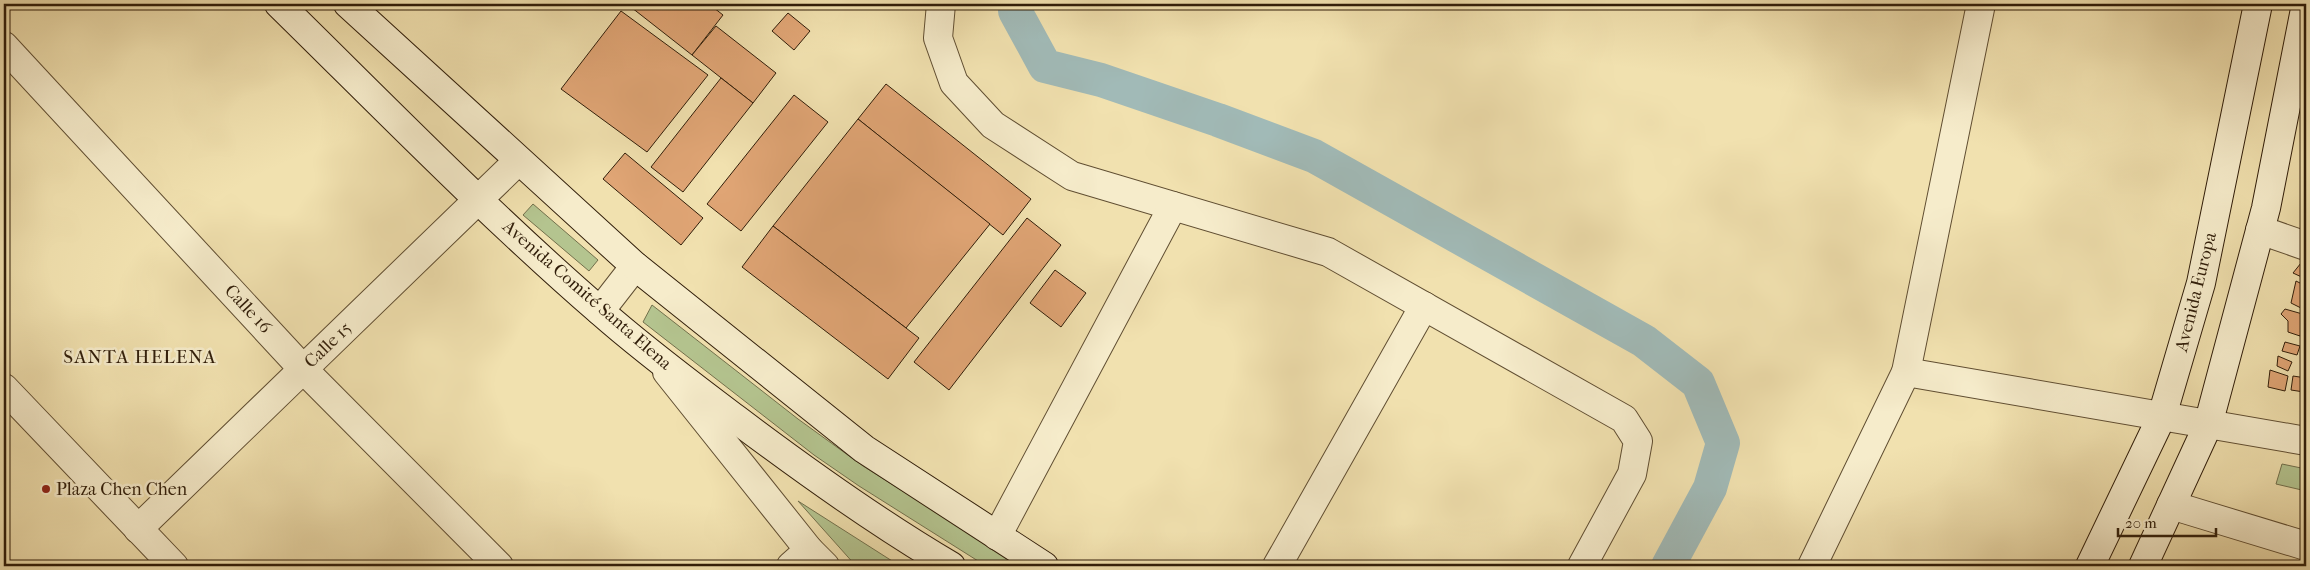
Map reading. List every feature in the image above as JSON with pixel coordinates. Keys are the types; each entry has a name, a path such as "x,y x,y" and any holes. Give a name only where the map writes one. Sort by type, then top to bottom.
{"street":[{"name":"Avenida Comité Santa Elena","path":"279,4 479,200 600,311 656,358 788,458 919,547 951,566"},
{"path":"348,4 635,266 864,448 1044,566"},
{"path":"940,4 938,38 954,83 993,125 1072,176 1328,252 1624,419 1638,442 1632,474 1582,566"},
{"path":"1812,566 1906,372 1982,4"},
{"name":"Avenida Europa","path":"2090,566 2162,416 2201,283 2258,4"},
{"path":"2143,566 2208,424 2260,230 2306,4"},
{"name":"Calle 16","path":"4,46 303,369 499,566"},
{"name":"Calle 15","path":"138,529 518,161"},
{"path":"997,536 1173,206"},
{"path":"2260,230 2306,246"},
{"path":"600,311 635,266"},
{"path":"1278,566 1424,306"},
{"path":"656,358 808,561"},
{"path":"1906,372 2306,440"},
{"path":"4,388 174,566"},
{"path":"2171,505 2306,546"}],"green space":[{"path":"533,204 598,260 589,271 523,215"},
{"path":"652,305 798,419 863,466 1022,566 986,566 859,486 814,455 643,322"},
{"path":"2282,464 2306,469 2306,491 2276,484"},
{"path":"798,501 900,566 856,566"}],"building":[{"path":"627,4 709,4 723,15 692,55"},
{"path":"621,11 708,75 647,152 561,89"},
{"path":"788,13 810,31 794,50 772,31"},
{"path":"716,26 776,73 753,103 692,55"},
{"path":"721,78 753,103 683,192 651,167"},
{"path":"886,84 1031,199 1003,235 858,119"},
{"path":"794,95 828,122 741,231 707,204"},
{"path":"858,119 990,224 906,328 773,226"},
{"path":"625,153 703,218 681,245 603,179"},
{"path":"1027,218 1061,245 949,390 914,362"},
{"path":"773,226 919,338 888,379 742,267"},
{"path":"2301,263 2306,264 2306,279 2293,273"},
{"path":"1055,270 1086,293 1061,327 1030,303"},
{"path":"2296,281 2306,286 2305,310 2291,303"},
{"path":"2285,309 2306,315 2300,336 2288,332 2288,321 2281,314"},
{"path":"2285,342 2300,346 2297,355 2282,351"},
{"path":"2278,356 2292,362 2288,371 2277,366"},
{"path":"2270,370 2288,376 2285,391 2268,387"},
{"path":"2293,376 2306,378 2304,392 2291,390"}],"waterway":[{"path":"1016,4 1015,11 1045,66 1101,80 1218,120 1314,156 1644,341 1698,383 1723,443 1710,488 1668,566"}],"place":[{"name":"Plaza Chen Chen","path":"46,489"}],"district":[{"name":"SANTA HELENA","path":"140,357"}]}
